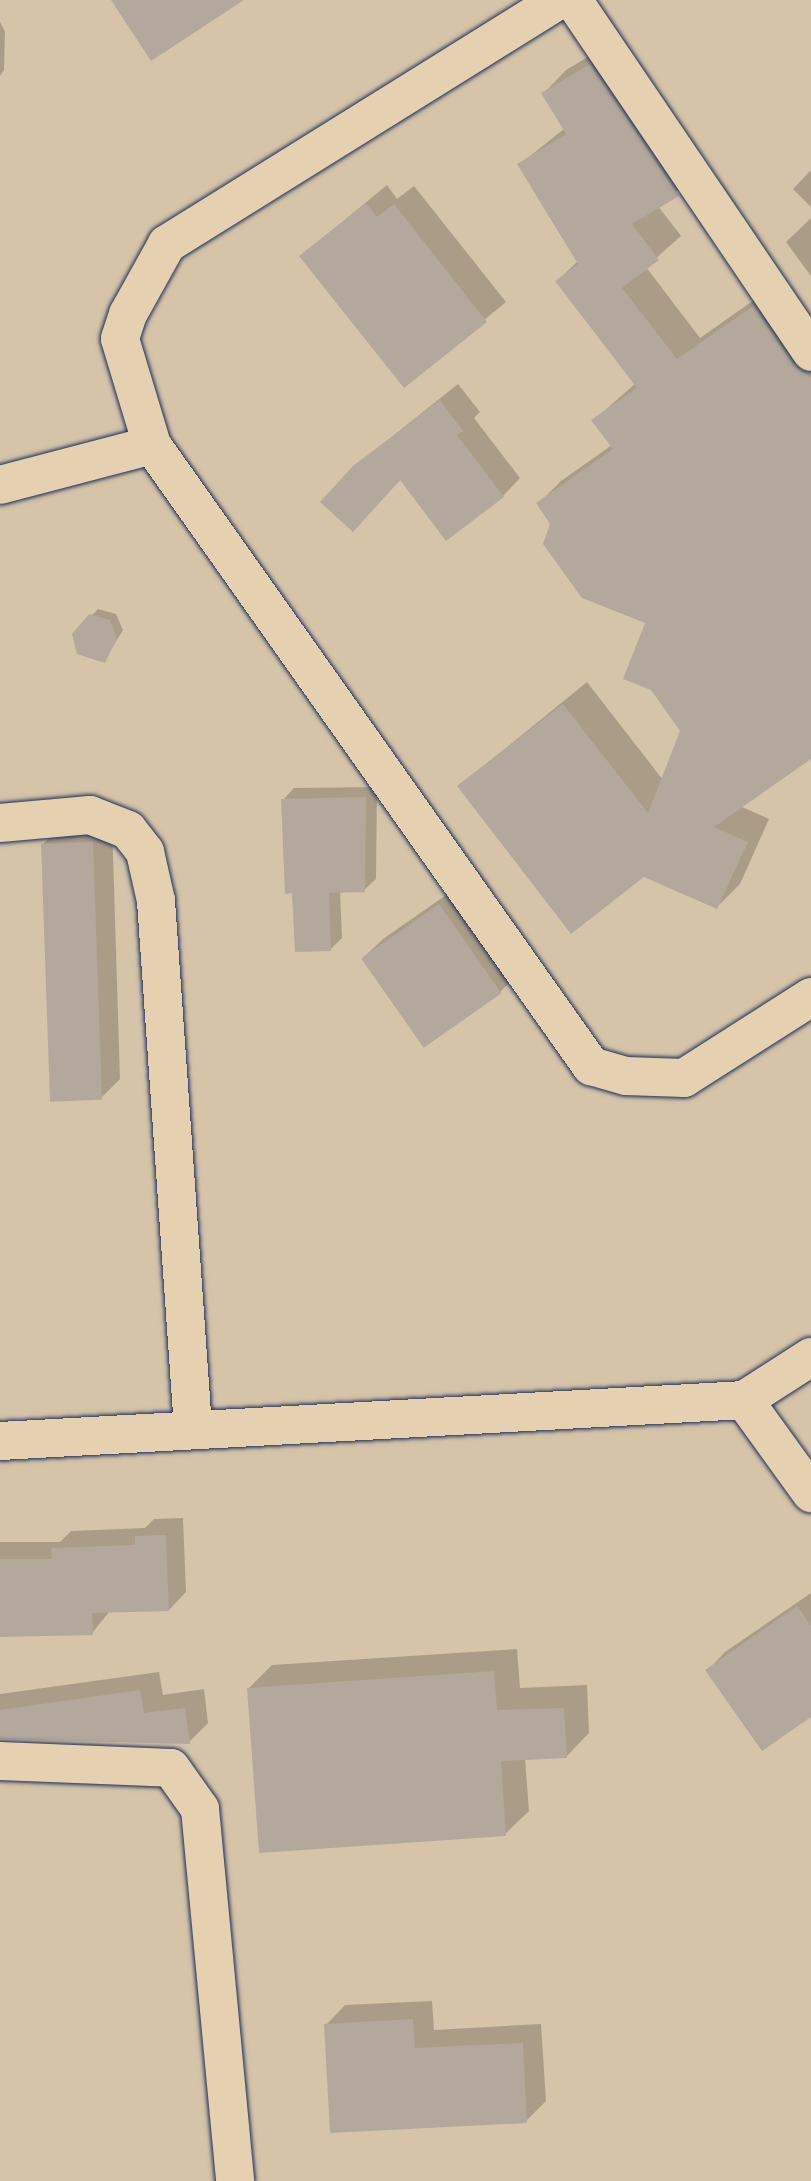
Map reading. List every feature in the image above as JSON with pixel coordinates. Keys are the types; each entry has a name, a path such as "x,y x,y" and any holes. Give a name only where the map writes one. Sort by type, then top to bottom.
{"lane":[{"path":"559,0 167,244 128,314 120,339 152,445 591,1066 626,1076 684,1078 811,997"},
{"path":"573,0 811,352"},
{"path":"0,485 152,445"},
{"path":"0,823 90,815 128,830 145,852 156,901 193,1427"},
{"path":"0,1441 193,1427 744,1400 811,1357"},
{"path":"744,1400 811,1493"},
{"path":"0,1761 171,1768 200,1809 234,2181"}],"shaded area":[{"path":"0,0 811,0 811,2181 0,2181"}],"building":[{"path":"111,0 244,0 151,61"},
{"path":"590,64 679,196 632,224 659,260 622,288 677,359 753,306 793,364 811,378 811,759 714,827 748,842 717,909 644,877 571,934 457,786 563,704 648,813 680,731 651,690 623,679 645,623 582,598 543,544 550,524 536,503 613,449 591,420 637,388 555,281 578,264 517,164 566,134 541,93"},
{"path":"366,203 377,217 394,204 487,322 404,388 299,256"},
{"path":"440,400 463,431 457,435 504,497 446,541 400,480 353,532 320,502 353,466"},
{"path":"89,614 110,620 117,638 105,663 77,654 72,634"},
{"path":"366,797 365,892 329,893 331,951 295,952 292,893 285,894 281,799"},
{"path":"93,842 102,1100 50,1102 41,844"},
{"path":"439,904 502,993 424,1048 361,958"},
{"path":"166,1535 169,1611 92,1613 93,1635 0,1637 0,1559 52,1559 51,1548 135,1545 135,1536"},
{"path":"797,1606 811,1626 811,1717 762,1751 705,1670"},
{"path":"494,1671 497,1710 564,1708 567,1758 501,1761 506,1836 259,1853 247,1688"},
{"path":"140,1690 144,1713 185,1708 190,1744 0,1739 0,1710"},
{"path":"413,2019 415,2048 523,2043 527,2123 330,2133 324,2024"}]}
